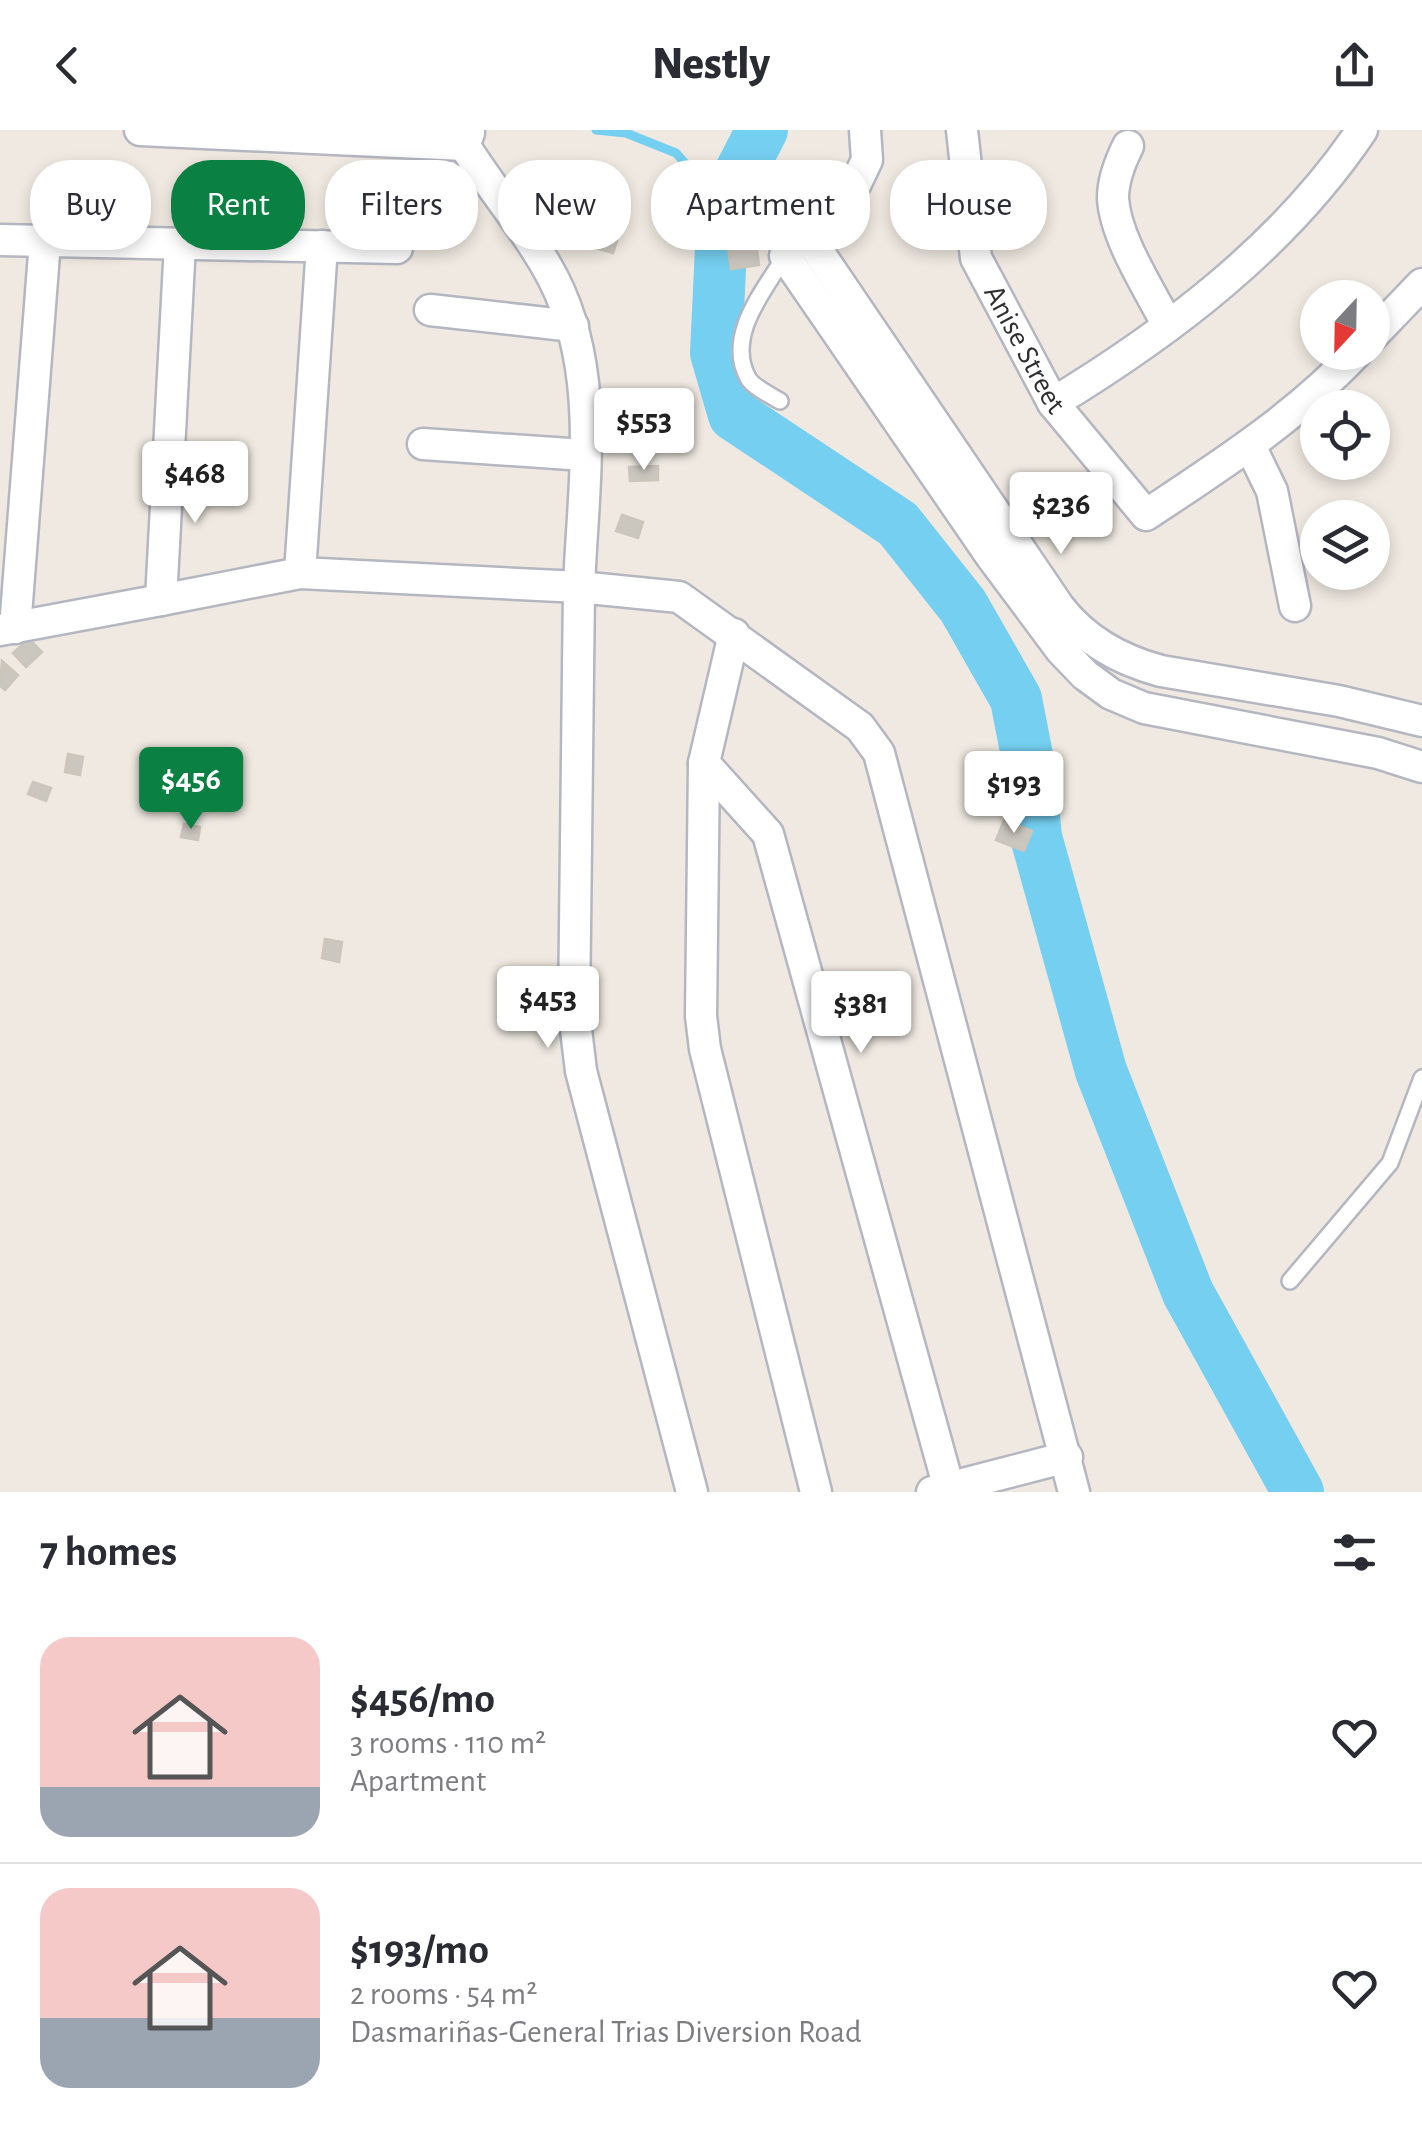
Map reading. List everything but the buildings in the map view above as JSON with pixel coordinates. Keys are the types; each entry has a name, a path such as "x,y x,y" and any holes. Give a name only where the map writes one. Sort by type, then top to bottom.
{"street":[{"path":"140,130 463,135 552,276 573,326 585,394 574,1014 580,1070 692,1492"},
{"path":"866,130 867,160"},
{"name":"Anise Street","path":"962,130 976,258 1054,402 1146,515 1250,446 1341,370"},
{"path":"1054,402 1112,368 1236,272 1305,203 1362,130"},
{"path":"1128,146 1115,182 1116,218 1168,326"},
{"path":"0,240 30,241"},
{"path":"305,246 325,246"},
{"path":"300,573 322,246"},
{"path":"44,250 8,629 300,573 679,596 860,727 879,753 1074,1492"},
{"path":"161,600 180,250"},
{"path":"799,250 990,556 1061,650 1085,674 1111,694 1144,708 1378,753 1422,766"},
{"path":"800,250 1059,607 1085,635 1108,651 1148,668 1339,701 1422,721"},
{"path":"1390,317 1422,284"},
{"path":"430,310 573,326"},
{"path":"423,444 584,454"},
{"path":"1250,446 1272,491 1295,606"},
{"path":"734,634 704,763 701,1016 705,1049 816,1492"},
{"path":"704,763 768,834 944,1490 1067,1457"}],"lane":[{"path":"780,401 749,381 738,346 754,306 793,250"},
{"path":"1290,1281 1390,1163 1422,1078"}],"waterway":[{"path":"596,130 626,133 676,153 682,160"},
{"path":"762,130 723,206 716,353 734,415 898,524 963,606 1016,699 1029,766 1036,837 1101,1071 1188,1293 1298,1492"}]}
